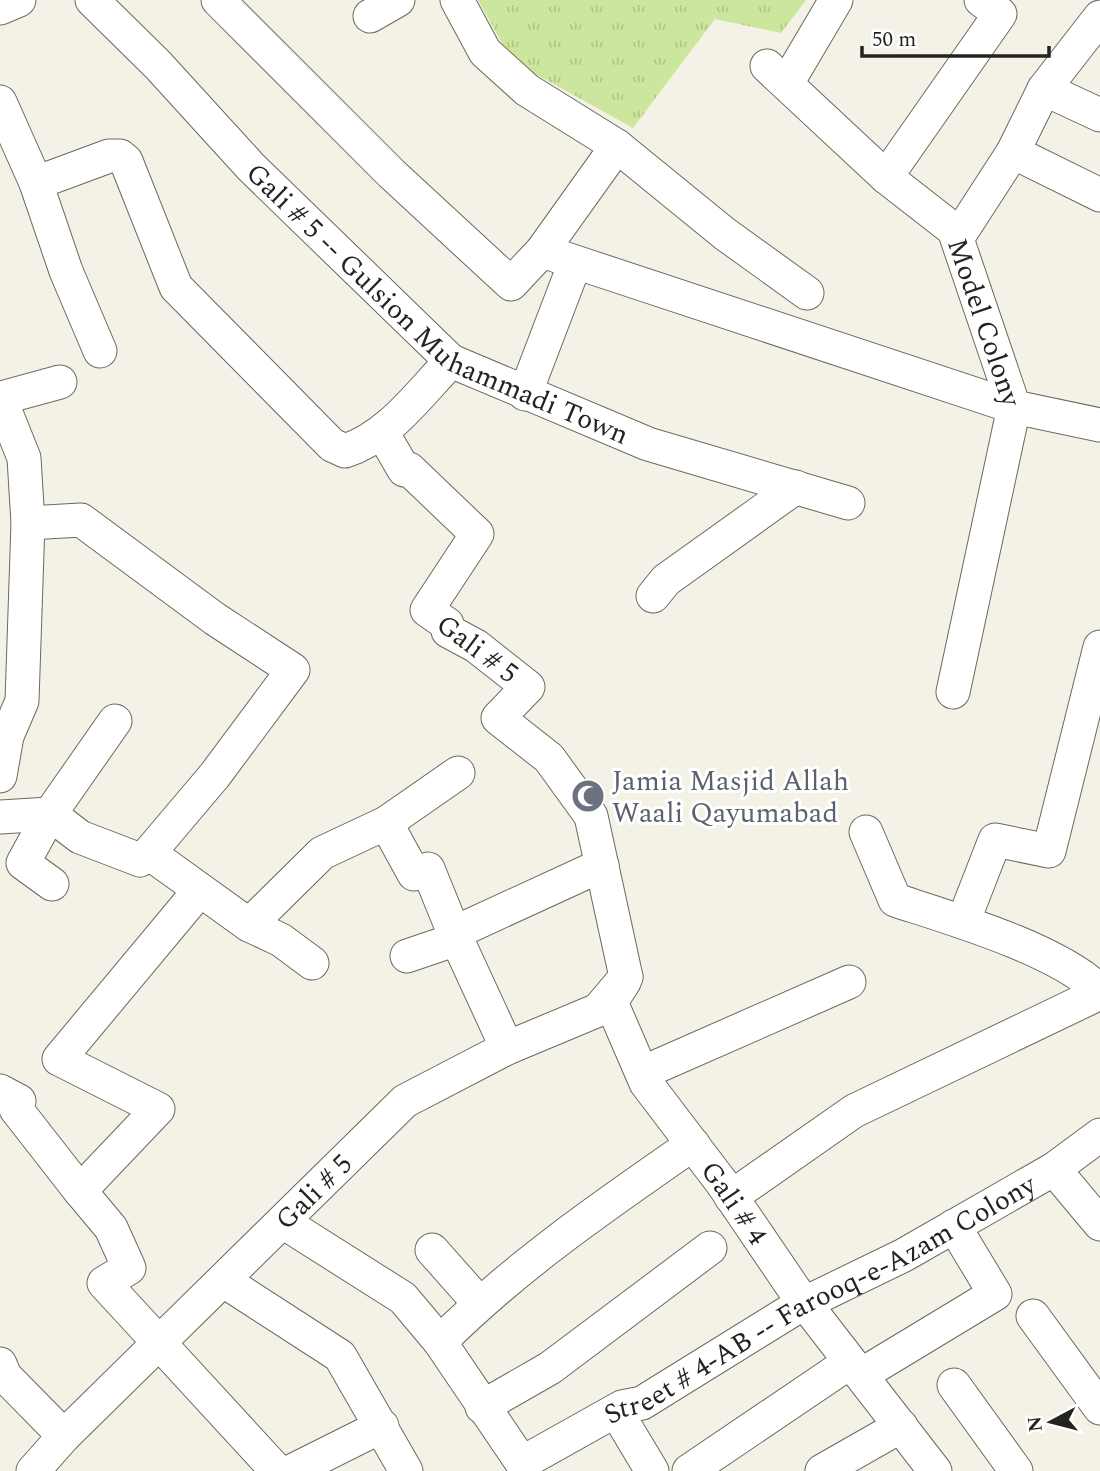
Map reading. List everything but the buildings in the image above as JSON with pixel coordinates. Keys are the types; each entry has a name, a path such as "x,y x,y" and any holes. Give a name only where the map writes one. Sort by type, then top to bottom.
{"street":[{"path":"0,8 19,0"},
{"name":"Gali # 5 -- Gulsion Muhammadi Town","path":"92,0 158,65 251,167 451,361 648,444 848,503"},
{"path":"218,0 392,174 511,284 542,251 617,146"},
{"path":"457,0 485,52 527,90 617,146 725,234 807,293"},
{"name":"Model Colony","path":"836,0 777,74 886,177 954,230 1014,407 1100,425"},
{"path":"886,177 1000,14 981,0"},
{"path":"958,237 1013,152 1044,89 1100,17"},
{"path":"1044,89 1100,116"},
{"path":"0,102 36,183 66,271 100,351"},
{"path":"1013,152 1100,195"},
{"path":"36,183 109,156 120,156 126,161 176,287 332,445 345,451 361,446 382,432 451,361"},
{"path":"542,251 1014,407 953,692"},
{"path":"525,394 575,263"},
{"path":"0,776 3,736 22,701 12,592 28,523 24,458 0,398 60,382"},
{"name":"Gali # 5","path":"33,1471 64,1436 405,1101 507,1048 597,1010 626,977 591,816 569,782 549,758 498,718 528,687 476,646 448,631 447,624 427,610 477,534 409,469 404,470 382,432"},
{"path":"653,596 666,580 796,487"},
{"path":"0,817 50,814 80,837 139,860 149,853 215,775 293,670 215,619 82,520 28,523"},
{"path":"963,922 995,840 1049,851 1100,647"},
{"path":"52,884 23,863 50,814 115,721"},
{"path":"248,925 322,853 386,823 458,773"},
{"path":"386,823 414,874 429,869 507,1048"},
{"path":"731,1196 854,1111 1100,992 1083,974 963,922 895,900 866,832"},
{"path":"149,853 248,925 281,940 312,964"},
{"path":"407,957 602,865"},
{"path":"80,1191 158,1109 59,1059 200,891"},
{"name":"Gali # 4","path":"626,977 611,1002 642,1073 806,1304 935,1471"},
{"path":"642,1073 849,982"},
{"path":"0,1091 19,1101 16,1109 111,1227 129,1268 104,1283 277,1471"},
{"path":"1054,1169 1100,1135"},
{"path":"440,1342 479,1303 581,1222 693,1144"},
{"name":"Street # 4-AB -- Farooq-e-Azam Colony","path":"482,1407 522,1463 616,1411 642,1403 797,1307 954,1226 1054,1169 1100,1224"},
{"path":"283,1222 403,1298 440,1342 482,1407 550,1368 710,1248"},
{"path":"689,1471 855,1368 995,1294 954,1226"},
{"path":"432,1251 479,1303"},
{"path":"223,1281 340,1356 406,1471"},
{"path":"1033,1316 1100,1408"},
{"path":"0,1364 5,1376 64,1436"},
{"path":"954,1385 1016,1471"},
{"path":"616,1411 652,1471"},
{"path":"822,1471 897,1421"},
{"path":"292,1471 382,1426"}],"green space":[{"path":"478,0 806,0 781,33 715,19 633,128 512,61"}],"place":[{"name":"Jamia Masjid Allah Waali Qayumabad","path":"588,796"}]}
